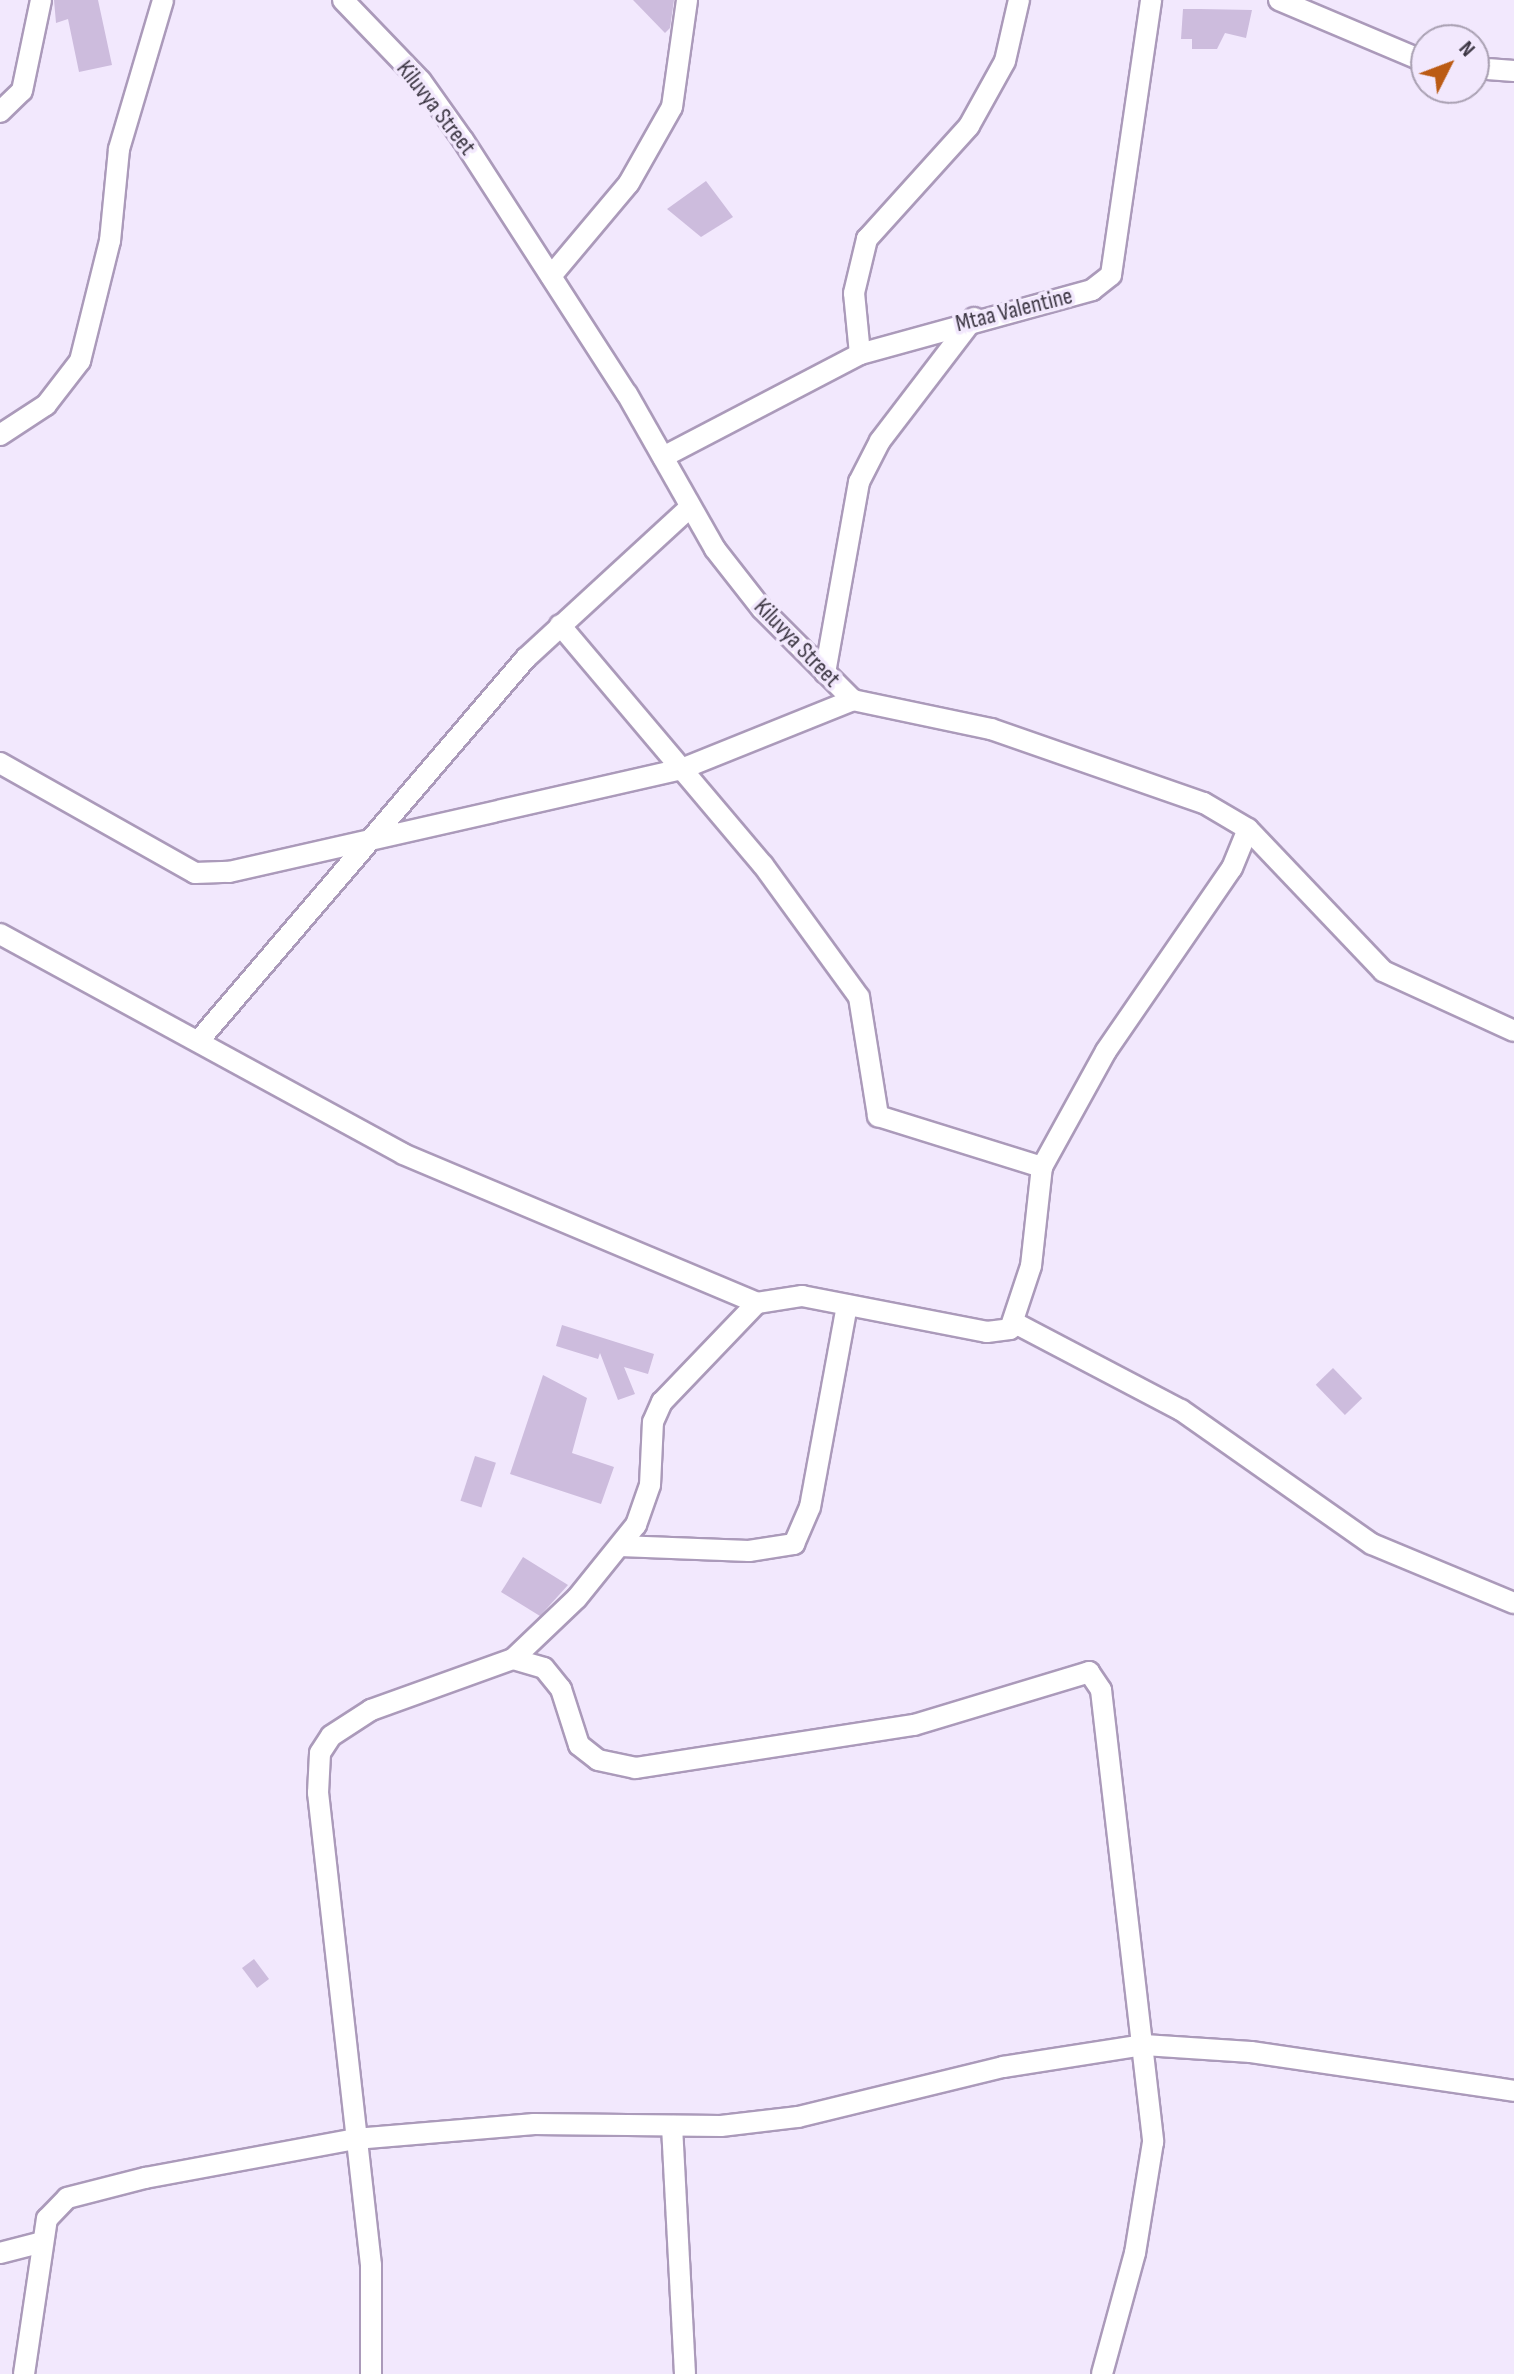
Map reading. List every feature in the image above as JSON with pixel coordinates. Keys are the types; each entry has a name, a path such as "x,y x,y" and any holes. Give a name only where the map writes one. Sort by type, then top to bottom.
{"street":[{"path":"0,112 22,91 41,0"},
{"path":"0,435 46,405 80,361 110,241 119,149 163,0"},
{"path":"551,276 629,183 672,107 687,0"},
{"path":"860,354 854,293 867,239 969,126 1005,61 1019,0"},
{"name":"Mtaa Valentine","path":"663,457 860,354 974,318 1092,290 1111,275 1151,0"},
{"path":"1279,0 1410,55"},
{"name":"Kiluvya Street","path":"349,2 421,81 551,276 663,457 690,507 762,609 853,700 991,729 1204,803 1248,829 1383,971 1514,1031"},
{"path":"1490,69 1514,71"},
{"path":"825,673 859,482 880,441 974,318"},
{"path":"201,1038 560,625 690,507"},
{"path":"560,625 679,770 763,865 859,997 878,1116 1042,1167"},
{"path":"0,763 195,873 270,863 379,833 679,770 853,700"},
{"path":"371,2374 371,2265 318,1793 320,1753 331,1736 371,1710 513,1659 620,1546 646,1505 653,1422 662,1402 757,1303 780,1294 1001,1334 1015,1323 1031,1266 1042,1167 1106,1051 1232,868 1248,829"},
{"path":"0,934 201,1038 403,1154 757,1303"},
{"path":"620,1546 749,1551 794,1544 810,1507 847,1305"},
{"path":"1015,1323 1181,1410 1372,1544 1413,1568 1494,1589 1514,1603"},
{"path":"513,1659 544,1668 561,1689 579,1745 598,1760 635,1768 914,1725 1089,1672 1101,1690 1153,2142 1135,2253 1102,2374"},
{"path":"24,2374 39,2243 55,2208 83,2192 355,2139 534,2124 672,2126 798,2117 1003,2067 1144,2045 1251,2052 1514,2091"},
{"path":"672,2126 685,2374"},
{"path":"0,2253 39,2243"}],"building":[{"path":"54,0 98,0 112,65 79,72 68,19 56,23"},
{"path":"633,0 674,0 670,28 665,33"},
{"path":"1183,9 1252,10 1246,38 1225,33 1217,49 1192,49 1192,39 1181,39"},
{"path":"706,181 733,217 701,237 667,209"},
{"path":"562,1325 654,1354 648,1374 624,1367 635,1394 618,1400 600,1353 598,1359 556,1346"},
{"path":"1333,1368 1362,1398 1345,1415 1316,1385"},
{"path":"543,1375 587,1398 572,1453 614,1467 601,1504 510,1474"},
{"path":"475,1456 496,1463 481,1507 460,1501"},
{"path":"523,1557 568,1585 540,1616 501,1592"},
{"path":"254,1959 269,1979 257,1988 242,1968"}]}
